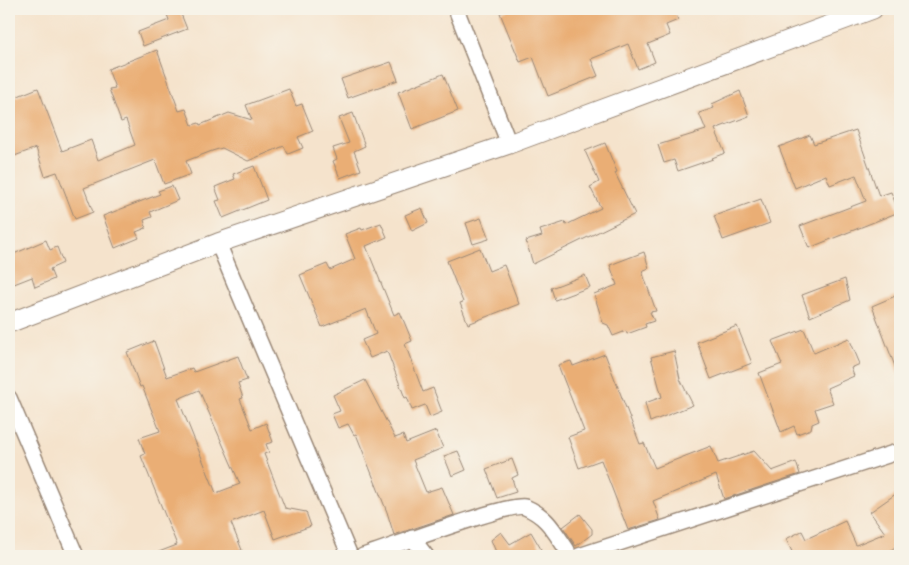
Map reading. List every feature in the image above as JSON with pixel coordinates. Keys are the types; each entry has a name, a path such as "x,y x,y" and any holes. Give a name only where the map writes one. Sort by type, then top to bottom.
{"street":[{"path":"456,9 509,144"},
{"path":"9,323 218,243 509,144 874,9"},
{"path":"218,243 350,556"},
{"path":"9,398 76,556"},
{"path":"579,556 900,451"},
{"path":"362,556 412,538 522,506 544,517 567,550 567,556"},
{"path":"412,538 426,556"}],"building":[{"path":"165,9 179,9 187,29 143,46 138,32 169,20"},
{"path":"511,9 674,9 678,20 666,25 670,35 648,44 655,62 638,69 628,44 591,59 598,76 548,96 533,57 520,62 500,13"},
{"path":"157,50 179,111 186,109 192,125 199,123 200,125 229,113 252,120 246,105 289,89 296,106 302,104 313,131 298,137 303,148 288,154 284,146 248,161 222,148 212,151 186,161 191,174 164,184 155,160 84,188 93,212 75,219 57,172 45,176 36,148 9,158 9,105 15,103 13,98 38,88 62,151 91,140 98,160 135,145 126,120 121,122 109,89 115,88 108,69"},
{"path":"391,62 398,80 348,98 341,79"},
{"path":"443,74 458,111 412,129 398,92"},
{"path":"740,91 749,116 715,129 725,153 678,171 674,160 664,163 658,145 706,130 699,113 714,108 712,104"},
{"path":"353,113 365,146 354,151 361,170 340,178 333,161 337,159 333,148 349,143 339,118"},
{"path":"856,130 879,196 891,192 899,212 809,248 800,226 866,201 856,175 830,185 826,175 795,188 779,147 810,135 814,144"},
{"path":"605,143 617,172 615,173 635,214 533,264 526,241 542,236 540,230 565,222 566,225 601,208 590,187 599,182 585,151"},
{"path":"254,166 267,200 223,218 216,201 220,200 215,187 235,179 233,174"},
{"path":"172,186 178,200 150,212 152,217 144,220 146,228 136,232 139,238 115,248 103,216 160,194 158,191"},
{"path":"761,199 770,223 723,240 714,216"},
{"path":"422,208 428,223 412,231 405,215"},
{"path":"481,218 489,239 473,244 466,223"},
{"path":"381,223 387,237 366,246 394,315 400,312 412,341 405,344 423,392 433,388 442,412 430,417 425,405 412,410 407,397 405,398 387,351 370,358 362,340 376,334 366,309 322,327 300,275 327,264 330,270 355,259 345,234"},
{"path":"46,240 50,250 57,247 63,263 50,269 54,279 35,287 32,277 9,286 9,256"},
{"path":"480,248 489,271 504,265 519,304 468,324 460,303 463,302 447,261"},
{"path":"644,252 649,268 642,271 656,311 650,312 654,321 645,324 646,327 627,334 626,331 613,336 608,325 603,323 594,294 617,285 610,265"},
{"path":"585,275 590,287 555,300 551,288"},
{"path":"845,279 850,300 810,317 802,295"},
{"path":"900,294 900,377 899,377 872,306"},
{"path":"737,326 752,363 711,379 697,342"},
{"path":"804,329 814,353 849,338 860,364 851,368 854,376 827,388 833,403 815,409 819,421 812,424 811,429 797,434 794,426 781,432 759,373 782,364 772,341"},
{"path":"154,341 167,377 192,368 194,372 238,356 247,380 238,383 243,398 240,399 252,429 266,423 273,442 266,444 269,452 264,454 285,508 306,512 311,526 275,539 264,510 231,523 242,550 233,554 234,556 151,556 177,545 141,456 145,454 139,438 160,431 127,352","holes":["199,390 240,484 216,493 178,399"]},
{"path":"674,351 680,379 693,405 650,422 645,403 662,397 651,357"},
{"path":"605,354 640,444 644,443 655,468 711,446 718,463 754,451 772,471 796,462 800,474 724,499 716,475 653,501 660,520 628,530 601,460 579,468 568,437 584,431 558,365 571,361 573,366"},
{"path":"365,380 395,438 403,435 406,443 436,431 443,448 413,460 426,492 442,487 454,515 394,535 387,512 356,434 354,435 348,424 338,428 332,414 340,411 333,395"},
{"path":"458,451 466,470 452,476 444,456"},
{"path":"512,459 518,475 512,478 516,492 497,498 486,469"},
{"path":"900,491 900,554 895,547 890,551 892,556 794,556 786,539 802,531 806,539 845,521 856,545 885,533 870,512"},
{"path":"580,514 592,529 592,534 576,546 563,527"},
{"path":"501,532 510,544 531,532 541,549 530,556 489,556 496,552 491,540"}]}
